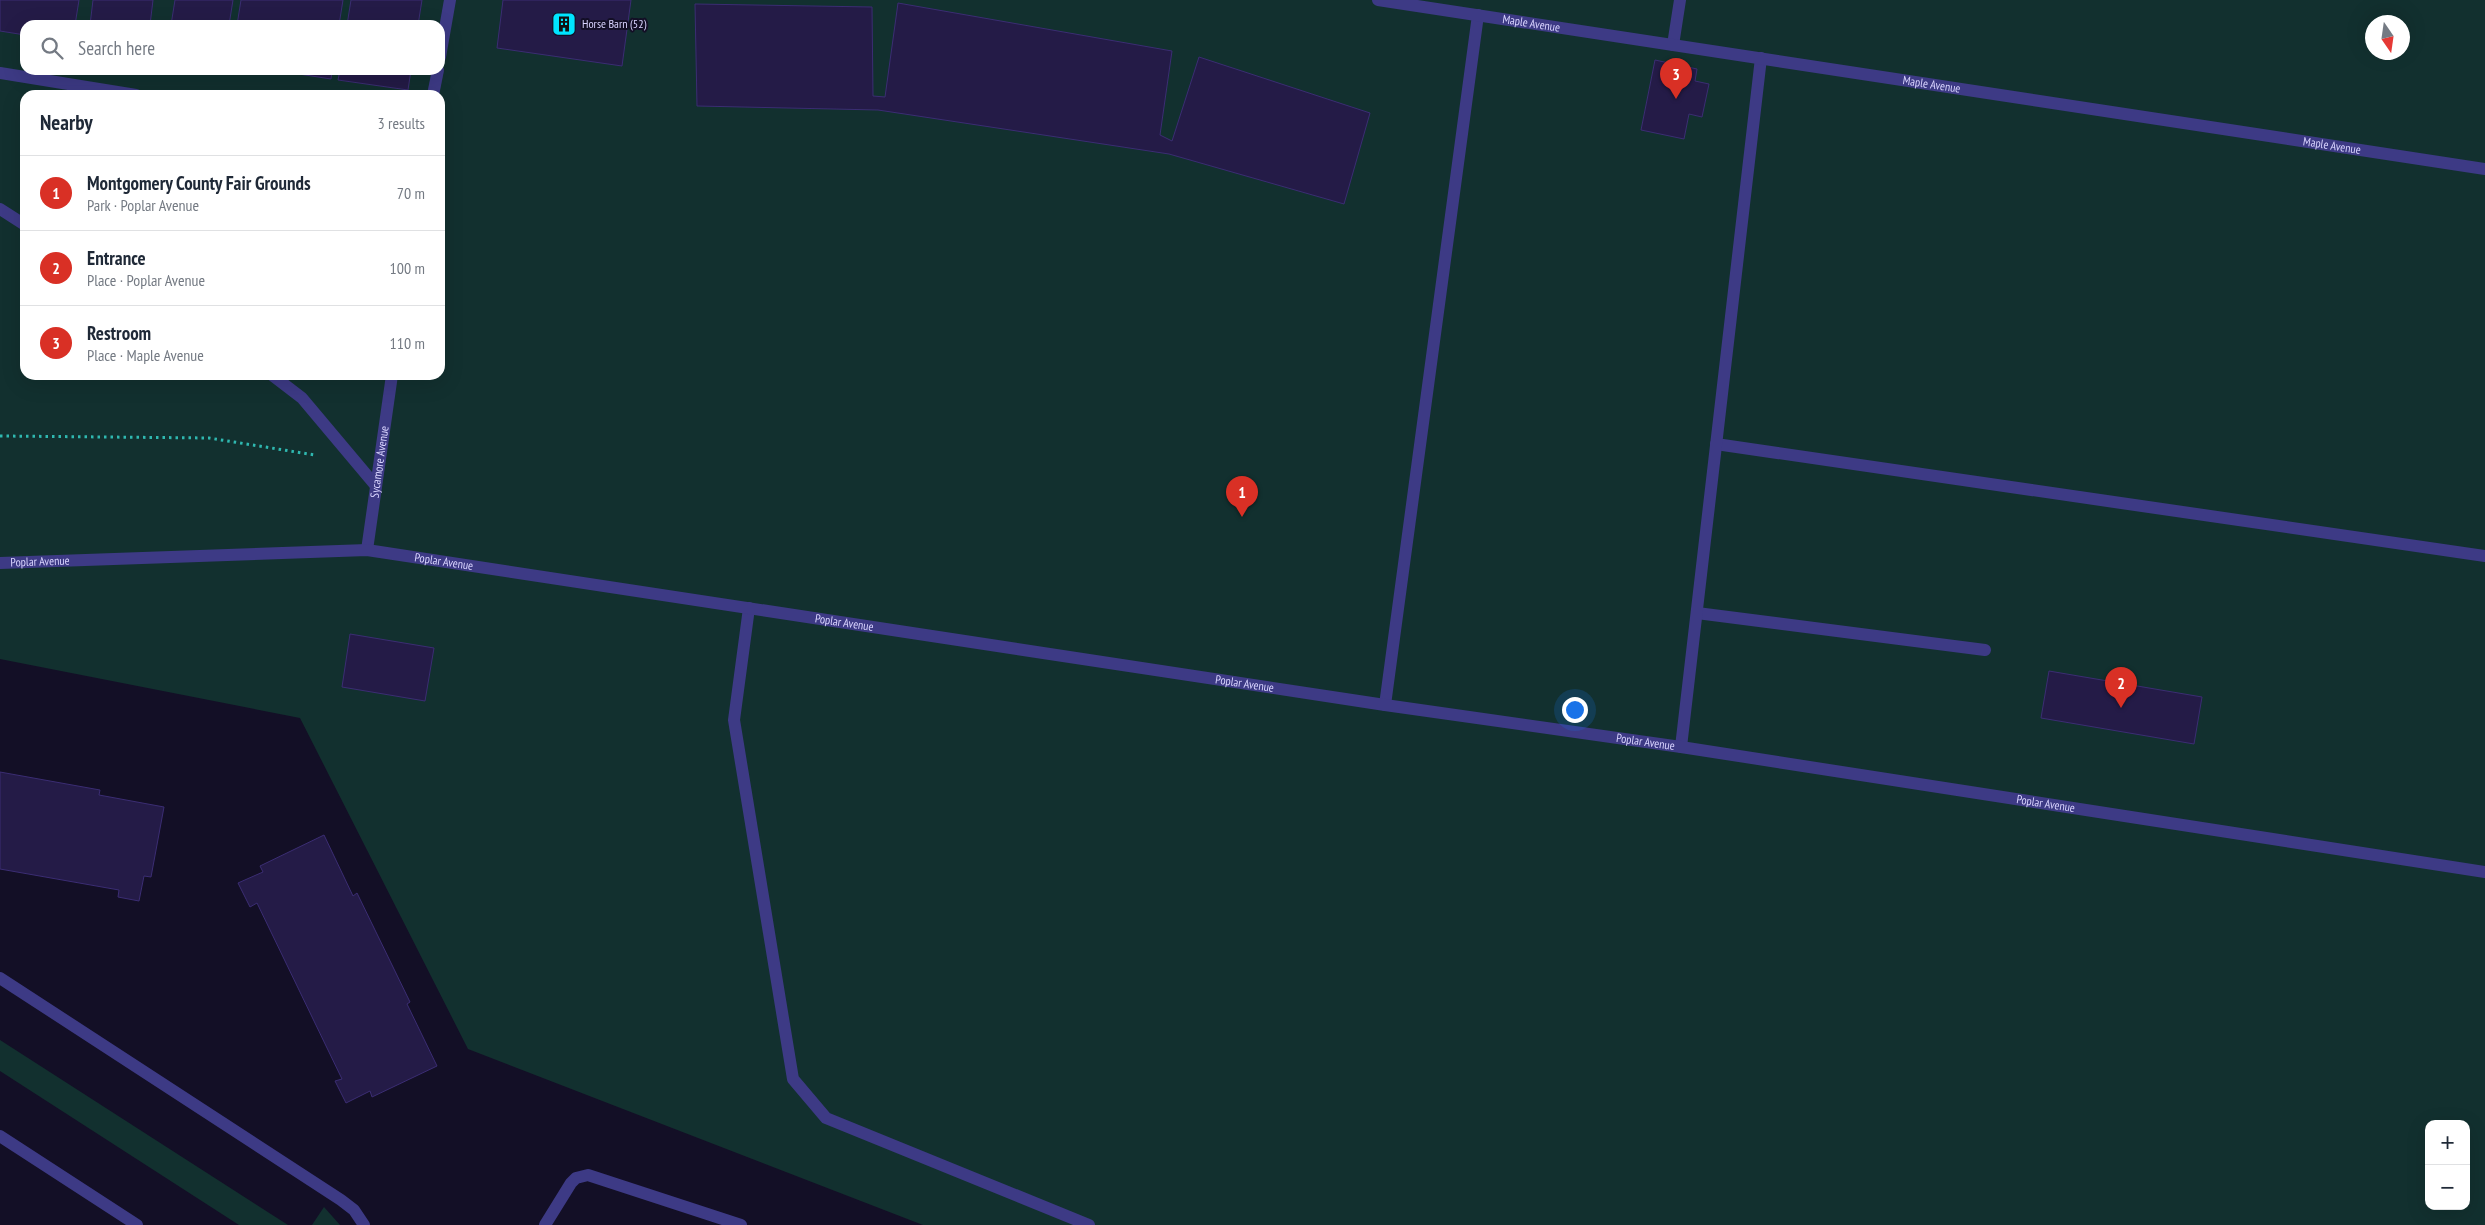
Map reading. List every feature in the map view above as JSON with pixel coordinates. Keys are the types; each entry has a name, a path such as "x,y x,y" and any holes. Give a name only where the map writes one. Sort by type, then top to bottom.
{"street":[{"path":"445,29 450,0"},
{"name":"Maple Avenue","path":"1378,0 2485,169"},
{"path":"1673,45 1680,0"},
{"path":"1385,705 1478,16"},
{"path":"1681,747 1762,58"},
{"path":"0,73 105,90"},
{"path":"434,90 437,75"},
{"path":"0,209 20,222"},
{"path":"279,380 302,398 376,486"},
{"name":"Sycamore Avenue","path":"367,550 391,380"},
{"path":"1716,444 2485,556"},
{"name":"Poplar Avenue","path":"0,564 367,550 1385,705 1681,747 2485,872"},
{"path":"749,608 734,720 793,1079 826,1118 1089,1225"},
{"path":"1697,613 1985,650"},
{"path":"0,978 341,1200 354,1210 364,1225"},
{"path":"0,1136 137,1225"},
{"path":"545,1225 576,1178 588,1175 741,1225"}],"path":[{"path":"0,436 209,438 317,456"}],"green space":[{"path":"0,0 2485,0 2485,1225 923,1225 468,1049 300,718 0,659"},
{"path":"0,1040 288,1225 239,1225 0,1071"},
{"path":"324,1207 340,1225 312,1225"}],"building":[{"path":"0,0 79,0 76,20 20,20 20,34 0,31"},
{"path":"93,0 153,0 151,20 91,20"},
{"path":"175,0 233,0 230,20 172,20"},
{"path":"241,0 343,0 340,20 238,20"},
{"path":"351,0 422,0 419,20 348,20"},
{"name":"Horse Barn (52)","path":"503,0 631,0 622,66 497,48"},
{"path":"898,3 1172,51 1160,135 1172,141 1199,57 1370,113 1344,204 1169,154 878,110 697,106 695,4 872,7 873,96 885,97"},
{"path":"1655,60 1697,69 1695,81 1709,84 1702,117 1689,114 1684,139 1641,130"},
{"path":"305,75 331,75 331,79"},
{"path":"339,75 410,75 408,90 338,80"},
{"path":"350,634 434,648 425,701 342,687"},
{"path":"2049,671 2202,697 2194,744 2041,718"},
{"path":"0,772 100,790 99,795 164,807 151,877 144,876 139,901 118,897 119,890 0,869"},
{"path":"324,835 353,896 357,893 410,1002 407,1004 437,1066 372,1097 370,1091 346,1103 335,1081 342,1079 257,903 250,907 238,883 263,872 260,866"}],"place":[{"name":"Horse Barn (52)","path":"564,24"},
{"name":"Restroom","path":"1676,99"},
{"name":"Montgomery County Fair Grounds","path":"1242,517"},
{"name":"Entrance","path":"2121,708"}]}
